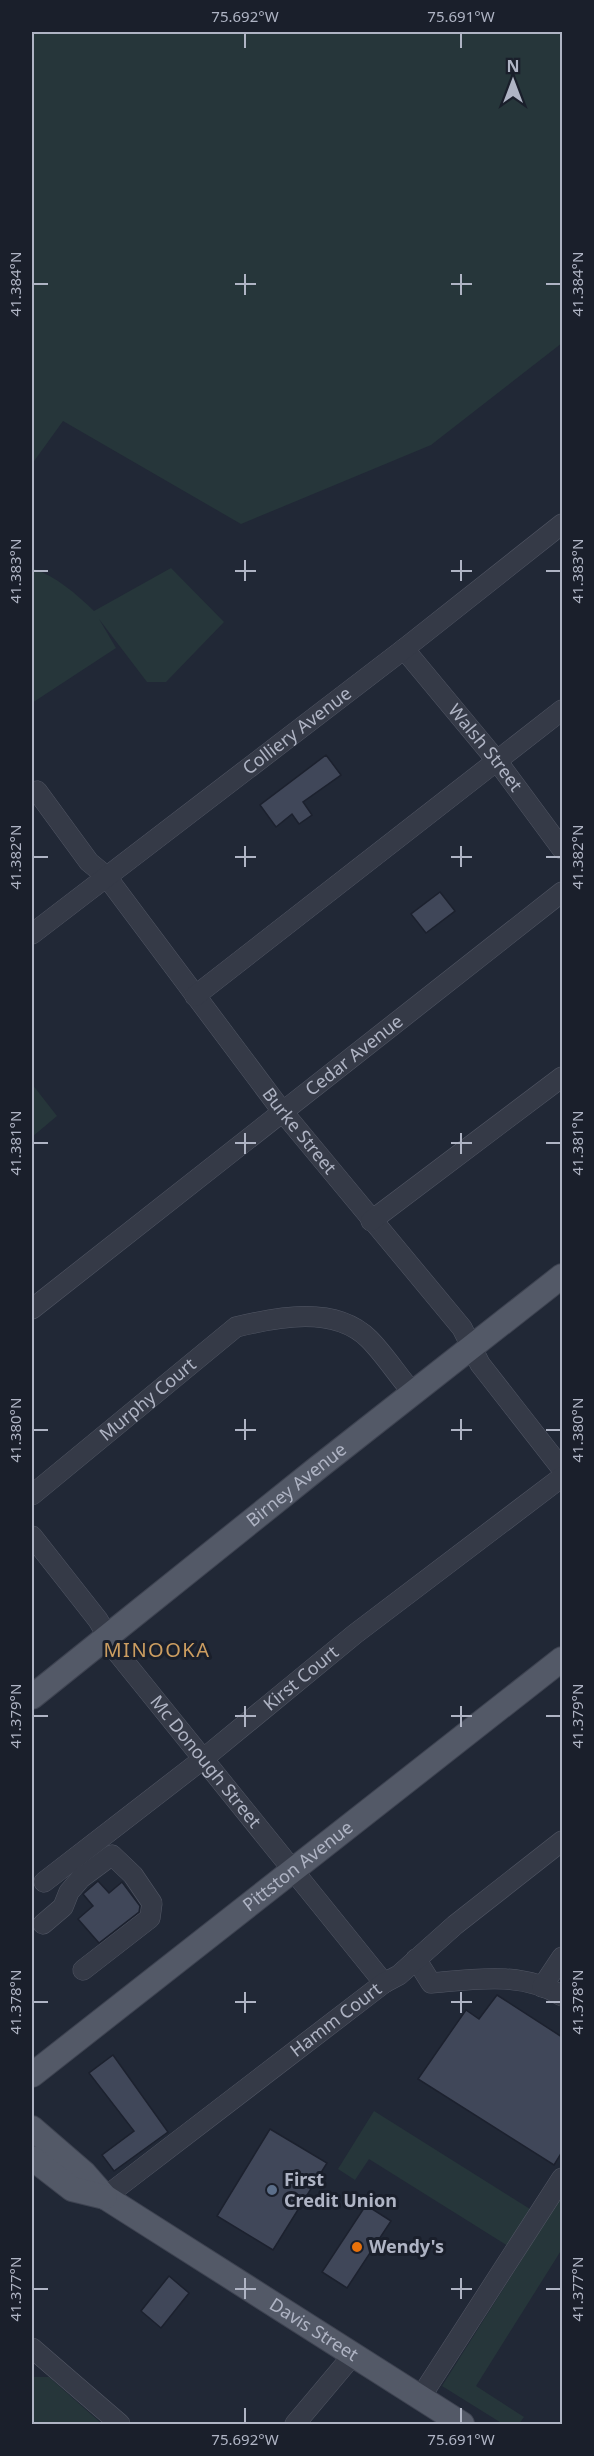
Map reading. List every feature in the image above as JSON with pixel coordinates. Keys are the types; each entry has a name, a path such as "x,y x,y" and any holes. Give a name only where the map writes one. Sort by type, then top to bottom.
{"main road":[{"name":"Birney Avenue","path":"32,1697 562,1276"},
{"name":"Pittston Avenue","path":"32,2074 562,1659"},
{"name":"Davis Street","path":"32,2128 84,2173 105,2197 462,2424"},
{"name":"Davis Street","path":"32,2156 72,2188 105,2197"}],"street":[{"name":"Colliery Avenue","path":"32,934 404,649 562,524"},
{"name":"Walsh Street","path":"404,649 496,761 562,849"},
{"path":"195,996 562,710"},
{"name":"Burke Street","path":"37,791 89,862 106,876 282,1111 462,1328 480,1364 562,1469"},
{"name":"Cedar Avenue","path":"32,1309 562,892"},
{"path":"371,1221 562,1077"},
{"name":"Murphy Court","path":"32,1495 236,1327 270,1318 309,1316 340,1322 368,1338 413,1393"},
{"name":"Kirst Court","path":"44,1882 203,1759 355,1634 562,1477"},
{"name":"Mc Donough Street","path":"32,1536 94,1616 116,1651 384,1983"},
{"name":"Hamm Court","path":"105,2197 384,1983 399,1975 455,1924 562,1840"},
{"path":"42,1924 63,1907 69,1892 81,1878 112,1856 133,1875 152,1903 150,1918 83,1970"},
{"path":"542,1987 562,1958"},
{"path":"416,1959 431,1983 503,1977 552,1989 562,1996"},
{"path":"32,2156 42,2151 60,2154"},
{"path":"420,2398 562,2178"},
{"path":"32,2348 120,2424"},
{"path":"295,2424 353,2355"}],"shaded area":[{"path":"32,32 562,32 562,343 431,445 241,524 63,421 32,464"},
{"path":"32,568 58,581 94,611 171,568 224,622 166,682 147,682 99,619 116,648 32,703"},
{"path":"32,1084 57,1116 32,1137"},
{"path":"374,2111 546,2219 562,2194 562,2249 476,2386 524,2417 519,2424 503,2424 442,2386 524,2256 369,2159 355,2180 338,2169"},
{"path":"32,2377 49,2377 102,2424 32,2424"}],"building":[{"path":"326,755 341,775 303,802 312,815 299,824 292,814 276,827 260,805"},
{"path":"440,892 455,911 426,933 411,914"},
{"path":"98,1881 109,1893 122,1882 140,1906 139,1912 99,1943 78,1919 93,1906 83,1894"},
{"path":"497,1995 562,2037 562,2152 554,2165 418,2079 466,2010 479,2019"},
{"path":"113,2055 168,2132 114,2171 102,2155 134,2131 89,2073"},
{"name":"First Credit Union","path":"270,2129 327,2163 273,2250 217,2216"},
{"name":"Wendy's","path":"366,2205 391,2221 347,2288 322,2272"},
{"path":"169,2276 189,2293 161,2328 141,2311"}],"place":[{"name":"First Credit Union","path":"272,2190"},
{"name":"Wendy's","path":"357,2247"}],"district":[{"name":"MINOOKA","path":"157,1650"}]}
